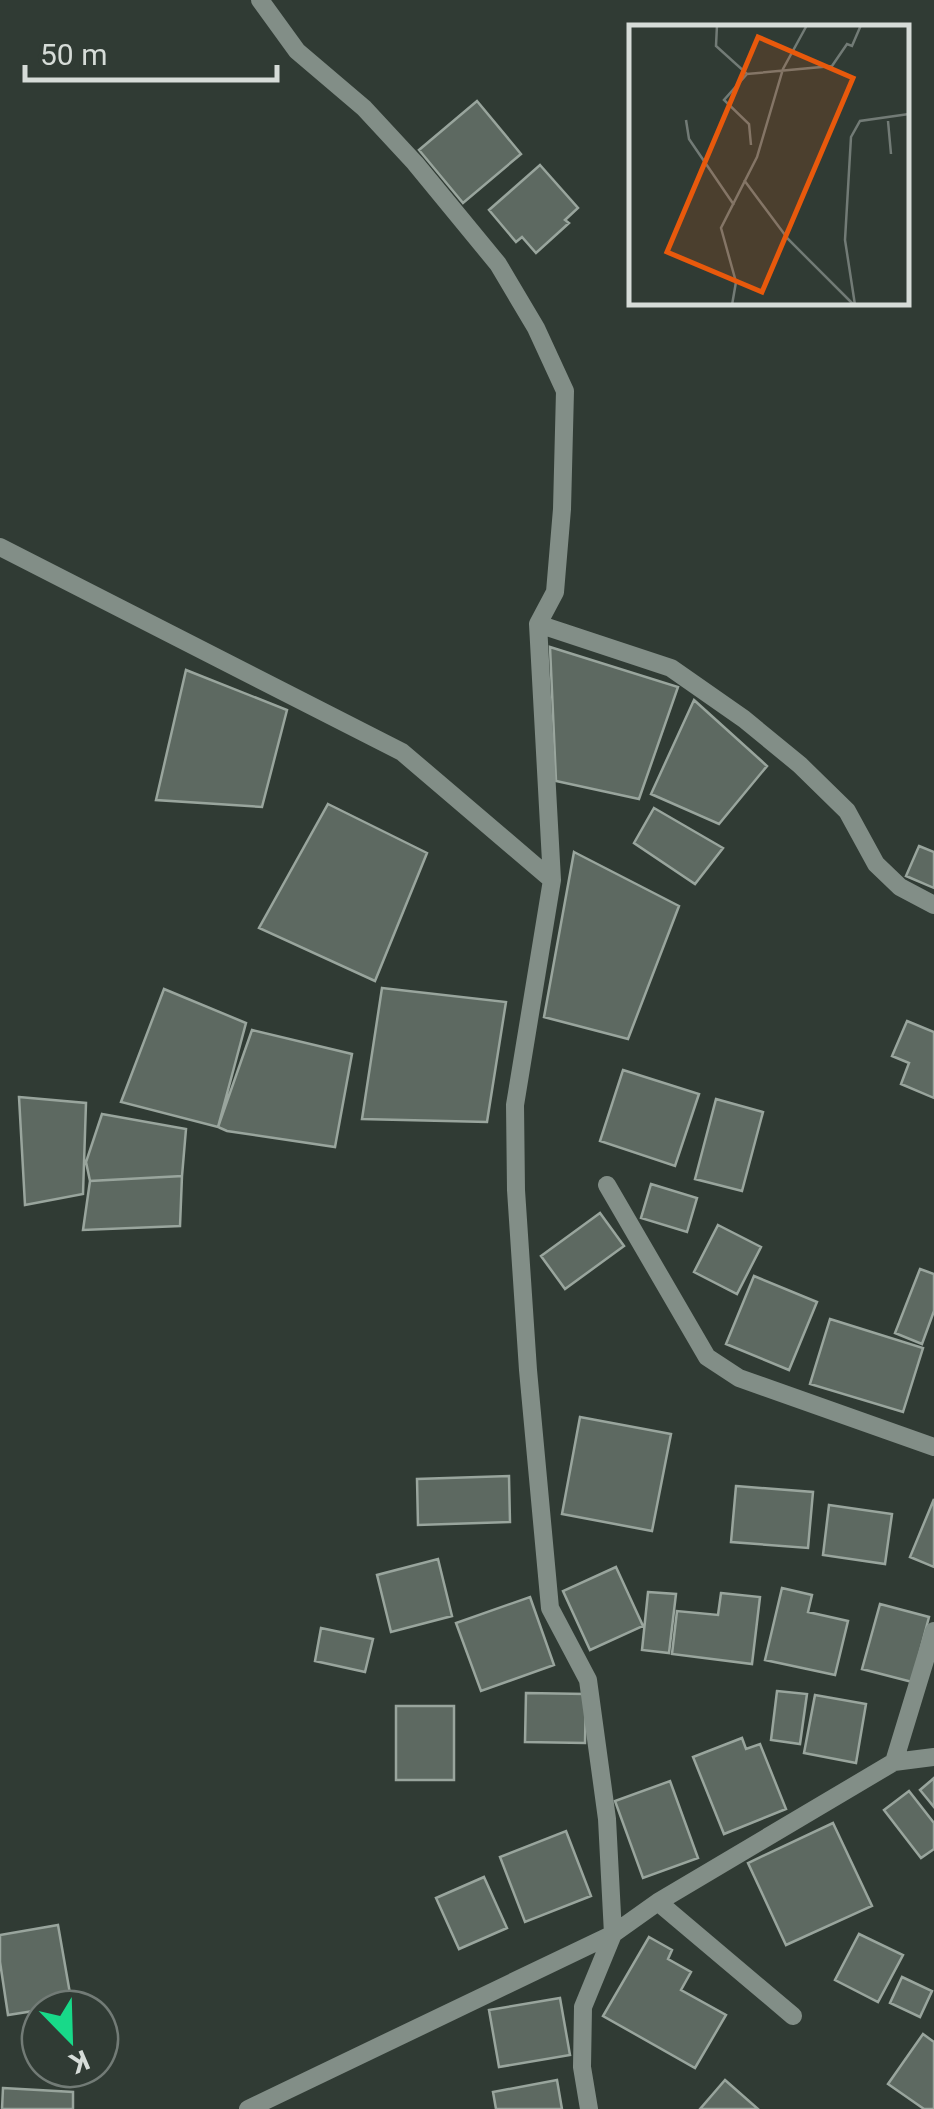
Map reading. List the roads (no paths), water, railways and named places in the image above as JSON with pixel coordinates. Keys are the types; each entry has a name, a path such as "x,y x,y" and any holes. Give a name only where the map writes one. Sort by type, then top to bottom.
{"street":[{"path":"260,0 296,51 364,108 498,264 536,328 565,390 555,592 538,624 552,880 515,1105 533,1425 550,1608 588,1680 607,1819 613,1934 583,2006 582,2067 589,2109"},
{"path":"0,547 402,752 552,880"},
{"path":"538,624 671,668 744,719 847,811 876,864 900,888 934,905"},
{"path":"607,1185 706,1357 740,1378 934,1447"},
{"path":"894,1762 934,1631"},
{"path":"248,2109 613,1934 658,1902 894,1762 934,1757"},
{"path":"658,1902 794,2016"}]}
